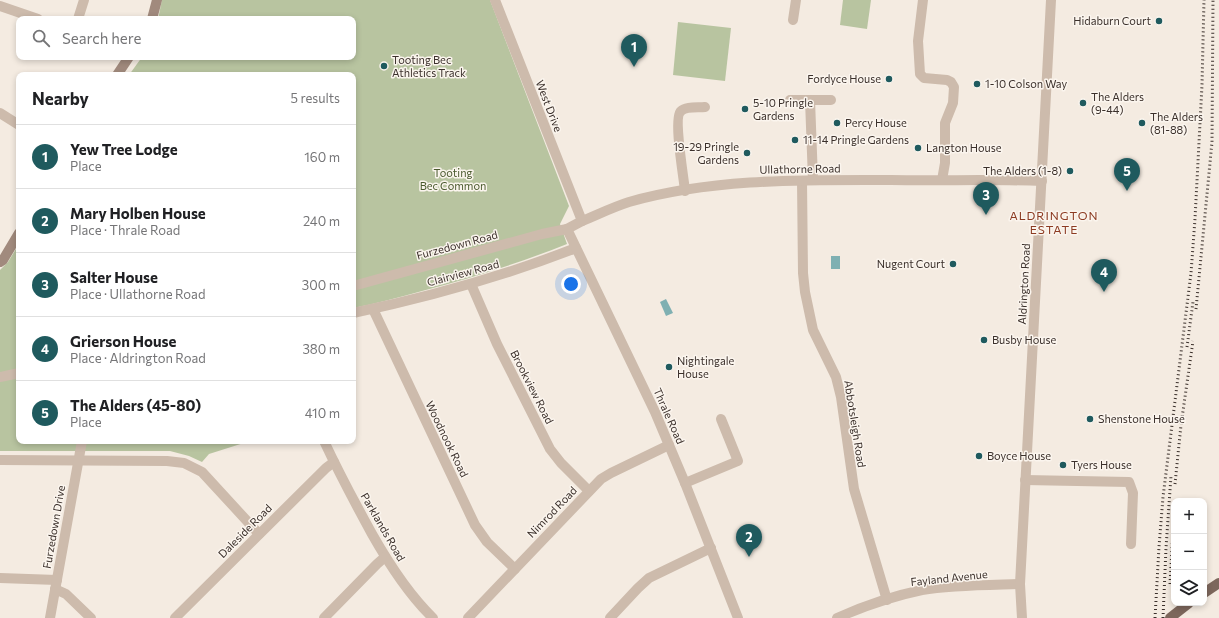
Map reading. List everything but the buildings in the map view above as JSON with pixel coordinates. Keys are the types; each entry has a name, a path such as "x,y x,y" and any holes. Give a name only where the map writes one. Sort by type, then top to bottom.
{"main road":[{"path":"153,16 156,0"},
{"path":"120,72 127,60"},
{"path":"0,262 3,260 16,238"},
{"path":"1207,591 1219,583"},
{"path":"1170,618 1185,606"}],"street":[{"path":"79,16 84,0"},
{"name":"West Drive","path":"495,0 582,221"},
{"path":"793,20 796,0"},
{"path":"923,0 918,48 920,74 924,78 947,80 951,82 954,87 952,103 945,123 945,163 942,180"},
{"name":"Aldrington Road","path":"1022,618 1020,584 1025,480 1052,0"},
{"path":"0,6 29,16"},
{"path":"790,100 831,100"},
{"path":"810,100 814,180"},
{"path":"685,191 678,136 678,115 681,111 686,109 705,107"},
{"path":"0,113 16,123"},
{"name":"Ullathorne Road","path":"567,229 582,221 628,202 685,191 757,182 814,180 1042,181"},
{"name":"Abbotsleigh Road","path":"802,181 803,273 807,304 814,330 836,377 841,397 854,489 887,600"},
{"name":"Thrale Road","path":"567,229 623,344 669,445 738,618"},
{"name":"Furzedown Road","path":"356,285 542,234 567,229"},
{"name":"Clairview Road","path":"356,312 471,284 521,269 576,248"},
{"name":"Brookview Road","path":"471,284 498,344 550,449 561,463 589,491"},
{"name":"Woodnook Road","path":"373,309 475,525 487,542 514,569"},
{"path":"0,377 16,374"},
{"path":"685,483 738,461 721,419"},
{"name":"Furzedown Drive","path":"50,618 81,444"},
{"name":"Parklands Road","path":"325,444 357,508 385,557 412,595 433,618"},
{"name":"Nimrod Road","path":"468,618 601,479 669,445"},
{"path":"0,460 167,461 190,465 208,477 259,534"},
{"name":"Daleside Road","path":"175,618 326,468 334,462"},
{"path":"1025,480 1129,482 1133,493 1131,544"},
{"path":"610,618 649,578 711,548"},
{"path":"324,618 385,557"},
{"path":"0,578 56,585 91,618"},
{"name":"Fayland Avenue","path":"837,618 887,600 922,590 1020,584"}],"green space":[{"name":"Tooting Bec Common","path":"162,0 490,0 569,206 560,224 567,244 513,264 441,286 356,307 356,72 131,72 140,60 356,60 356,16 159,16"},
{"path":"843,0 871,0 867,29 840,25"},
{"path":"678,22 731,28 725,81 673,75"},
{"path":"16,249 16,444 241,444 209,454 202,462 189,456 170,451 0,451 0,270 8,262"}],"water":[{"path":"831,256 840,256 840,269 831,269"},
{"path":"666,299 673,313 666,316 660,302"}],"railway":[{"path":"1155,618 1163,497 1191,273 1202,85 1204,0"},
{"path":"1196,309 1212,142 1213,0"},
{"path":"1187,347 1193,302"},
{"path":"1175,484 1181,425 1193,341"},
{"path":"1163,618 1171,476"},
{"path":"1170,584 1173,534"}],"place":[{"name":"Hidaburn Court","path":"1159,21"},
{"name":"Tooting Bec Athletics Track","path":"384,66"},
{"name":"Yew Tree Lodge","path":"634,67"},
{"name":"Fordyce House","path":"889,79"},
{"name":"1-10 Colson Way","path":"977,84"},
{"name":"The Alders (9-44)","path":"1083,103"},
{"name":"5-10 Pringle Gardens","path":"745,109"},
{"name":"Percy House","path":"837,123"},
{"name":"The Alders (81-88)","path":"1142,123"},
{"name":"11-14 Pringle Gardens","path":"795,140"},
{"name":"Langton House","path":"918,148"},
{"name":"19-29 Pringle Gardens","path":"747,153"},
{"name":"The Alders (1-8)","path":"1070,171"},
{"name":"The Alders (45-80)","path":"1127,191"},
{"name":"Salter House","path":"986,215"},
{"name":"Nugent Court","path":"953,264"},
{"name":"Grierson House","path":"1104,292"},
{"name":"Busby House","path":"984,340"},
{"name":"Nightingale House","path":"669,367"},
{"name":"Shenstone House","path":"1090,419"},
{"name":"Boyce House","path":"979,456"},
{"name":"Tyers House","path":"1063,465"},
{"name":"Mary Holben House","path":"749,557"}],"district":[{"name":"ALDRINGTON ESTATE","path":"1054,223"}]}
